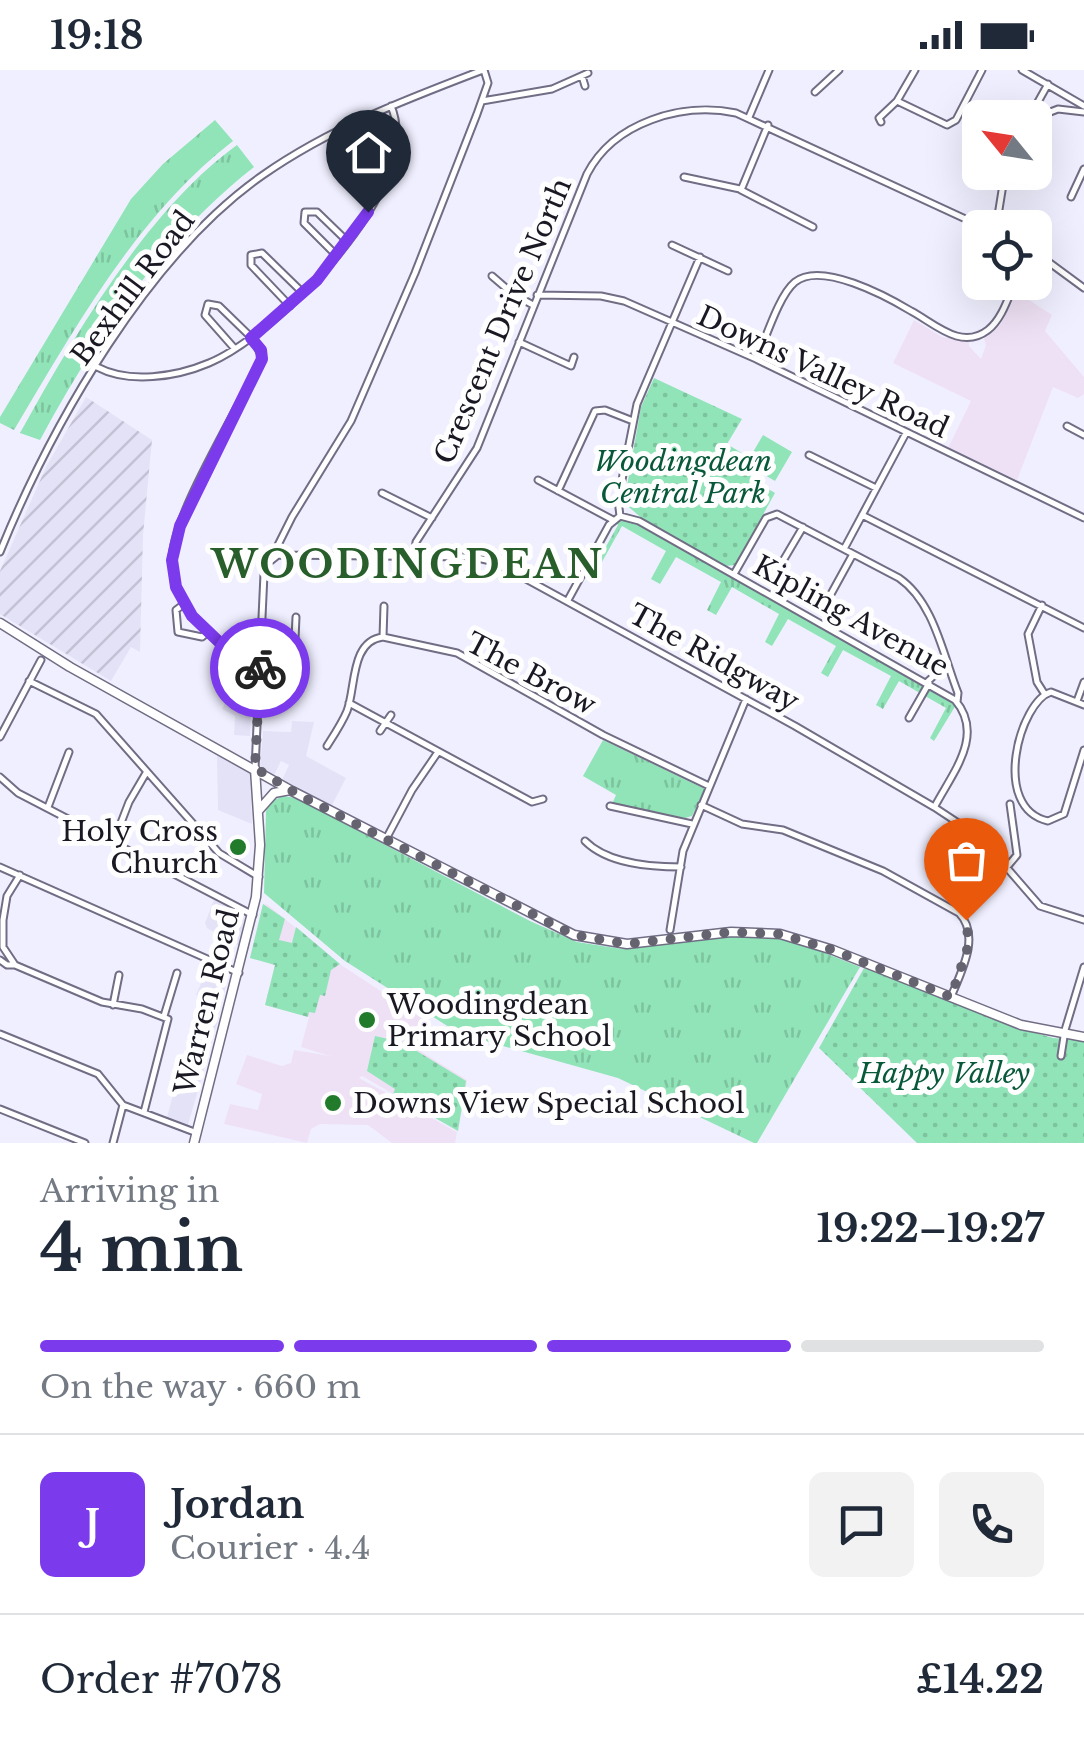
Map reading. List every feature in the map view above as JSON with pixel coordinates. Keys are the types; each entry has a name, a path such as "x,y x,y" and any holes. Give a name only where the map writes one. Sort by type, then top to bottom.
{"main road":[{"path":"0,623 292,791 584,938 627,944 731,932 780,934 833,950 1034,1029 1084,1036"},
{"name":"Warren Road","path":"194,1143 239,973 259,877 255,768"},
{"path":"258,811 274,793 292,791"}],"street":[{"path":"255,768 264,574 355,411 434,228 482,101 488,81 484,70"},
{"name":"Bexhill Road","path":"0,552 46,454 96,367 160,276 217,211 284,161 390,106 484,70"},
{"path":"749,117 769,70"},
{"path":"820,92 839,70"},
{"path":"878,119 898,101 915,70"},
{"path":"898,101 950,124 982,70"},
{"path":"1022,70 1084,109"},
{"path":"482,101 552,89 585,75 586,86"},
{"path":"1040,98 1048,84"},
{"path":"96,367 120,375 172,374 211,362 251,338 290,306 337,256 368,212 388,168 395,122 390,106"},
{"path":"1052,111 1084,109"},
{"name":"Crescent Drive North","path":"414,556 416,542 478,448 587,174 608,146 639,126 680,112 723,110 749,117 962,217"},
{"path":"741,190 768,126"},
{"path":"1071,197 1084,169"},
{"path":"698,180 700,170"},
{"path":"684,176 741,190 813,227"},
{"path":"337,256 304,223 305,212 317,212 348,242"},
{"path":"672,245 728,271"},
{"path":"290,306 250,265 251,254 263,254 303,293"},
{"path":"568,600 612,520 620,516 618,500 642,390 700,257"},
{"path":"1052,264 1084,288"},
{"path":"756,359 788,290 806,276 838,278 905,308 936,328 966,337 983,333 995,323 1006,300"},
{"path":"494,281 533,305"},
{"name":"Downs Valley Road","path":"537,295 607,296 671,322 756,359 1084,518"},
{"path":"235,349 205,315 207,305 218,305 261,350 262,359 174,539 173,574 184,604 208,632 241,662 260,664"},
{"path":"519,342 571,366"},
{"path":"568,375 574,358"},
{"path":"558,490 593,413 602,409 633,421"},
{"path":"1067,426 1084,435"},
{"path":"844,549 906,433"},
{"path":"809,455 816,463 876,488"},
{"path":"538,480 612,520"},
{"path":"386,497 432,518"},
{"path":"734,574 769,516 778,514 899,578 916,592 960,700 957,702"},
{"path":"862,515 1084,628"},
{"name":"Kipling Avenue","path":"620,516 632,517 928,682 957,702 968,722 968,740 934,807"},
{"path":"777,567 803,528"},
{"path":"831,594 853,554"},
{"name":"The Ridgway","path":"278,555 484,558 568,600 934,807 981,838 1040,906 1084,920"},
{"path":"184,604 177,609 177,631 202,637 208,632"},
{"path":"1042,605 1028,634 1037,682 1044,694"},
{"path":"327,746 336,739 364,647 370,640 383,637 384,606"},
{"path":"294,661 296,617"},
{"path":"262,633 295,634"},
{"name":"The Brow","path":"383,637 456,653 604,735 709,786"},
{"path":"0,736 41,660"},
{"path":"909,718 928,682 946,664"},
{"path":"29,681 96,714 219,853 259,877"},
{"path":"1084,682 1081,703 1058,693 1044,694 1032,710 1014,759 1017,790 1026,810 1048,820 1063,815 1084,750"},
{"path":"670,930 680,867 692,824 746,699"},
{"path":"349,703 534,803 542,799"},
{"path":"380,731 391,714"},
{"path":"48,807 70,752"},
{"path":"386,838 438,752"},
{"path":"114,841 129,802 146,773"},
{"path":"0,776 18,793 252,915"},
{"path":"1007,866 1016,855 1010,804"},
{"path":"701,805 742,824 782,830 883,872 959,913 968,924 970,938 951,997"},
{"path":"610,806 623,814 631,810 692,824"},
{"path":"1013,817 1022,816"},
{"path":"585,841 627,862 680,867"},
{"path":"0,866 239,973"},
{"path":"15,964 1,945 6,896 20,875"},
{"path":"0,960 114,1005 142,1008 168,1020 144,1112"},
{"path":"1061,1056 1084,967"},
{"path":"114,1005 119,974"},
{"path":"164,1016 176,974"},
{"path":"0,1034 96,1073 122,1105 197,1133"},
{"path":"113,1143 122,1105"},
{"path":"0,1109 85,1143"}],"shaded area":[{"path":"1013,300 1029,300 1052,315 1045,331 1084,377 1084,394 1078,398 1053,387 1017,480 948,448 971,401 893,363 914,320 942,337 969,341 981,359 984,339 1001,324"},
{"path":"86,397 152,440 143,535 140,652 131,647 111,681 0,614 0,571 46,467"},
{"path":"234,657 242,665 253,667 250,736 234,735 235,716 222,709 229,696 220,691 228,678 232,679"},
{"path":"292,721 314,722 306,756 346,778 331,807 282,780 289,765 281,761 274,775 260,768 263,731 291,732"},
{"path":"217,754 250,773 252,824 218,810"},
{"path":"214,900 246,917 239,946 207,928 205,923"},
{"name":"Woodingdean Primary School","path":"263,904 341,965 431,1024 417,1049 467,1080 458,1131 362,1076 359,1078 457,1132 455,1143 392,1143 368,1125 320,1124 311,1129 307,1143 224,1124 230,1104 258,1110 262,1094 236,1084 247,1055 282,1066 291,1063 294,1050 330,1056 301,1047 309,1017 265,1005 275,965 250,958"},
{"path":"209,965 228,977 219,1014 199,1008 219,1017 188,1125 167,1117 200,997 196,995"}],"green space":[{"path":"215,120 233,141 199,170 138,238 85,313 14,430 0,423 0,417 131,199 163,164"},
{"path":"237,145 254,167 189,226 133,292 84,364 40,440 20,433 115,277 172,204"},
{"name":"Woodingdean Central Park","path":"654,378 742,419 727,444 745,455 752,478 775,493 735,565 726,566 644,520 624,503 641,407"},
{"path":"763,435 792,452 775,481 746,464"},
{"path":"631,521 948,698 956,705 934,741 930,738 946,708 899,681 883,709 876,705 891,676 843,650 828,677 821,673 836,646 788,619 772,646 765,642 779,614 732,587 716,615 707,610 721,582 676,557 660,584 651,579 666,551 622,526 593,578 589,577 616,523"},
{"path":"603,740 705,789 692,816 685,818 612,804 616,795 583,776"},
{"path":"283,796 296,798 577,942 622,949 717,937 769,936 790,939 860,967 754,1143 618,1078 460,1034 345,961 264,893 266,811 272,801"},
{"path":"263,904 285,919 279,940 292,943 296,927 340,964 331,970 325,996 320,995 315,1013 309,1012 308,1017 265,1005 275,965 250,958"},
{"name":"Happy Valley","path":"864,968 1029,1031 1053,1038 1084,1040 1084,1143 917,1143 819,1048"},
{"path":"375,1036 402,1042 466,1081 458,1131 393,1094 395,1089 367,1071"}],"way so far":[{"path":"260,668 255,768 299,795 574,935 608,943 642,944 731,932 780,934 804,939 951,997 969,944 966,920"}],"place":[{"name":"Holy Cross Church","path":"238,847"},
{"name":"Woodingdean Primary School","path":"367,1020"},
{"name":"Downs View Special School","path":"333,1103"}],"district":[{"name":"WOODINGDEAN","path":"408,564"}],"route":[{"path":"260,668 260,664 239,661 188,610 175,582 172,560 176,532 262,359 261,350 251,338 317,280 368,212"}]}
